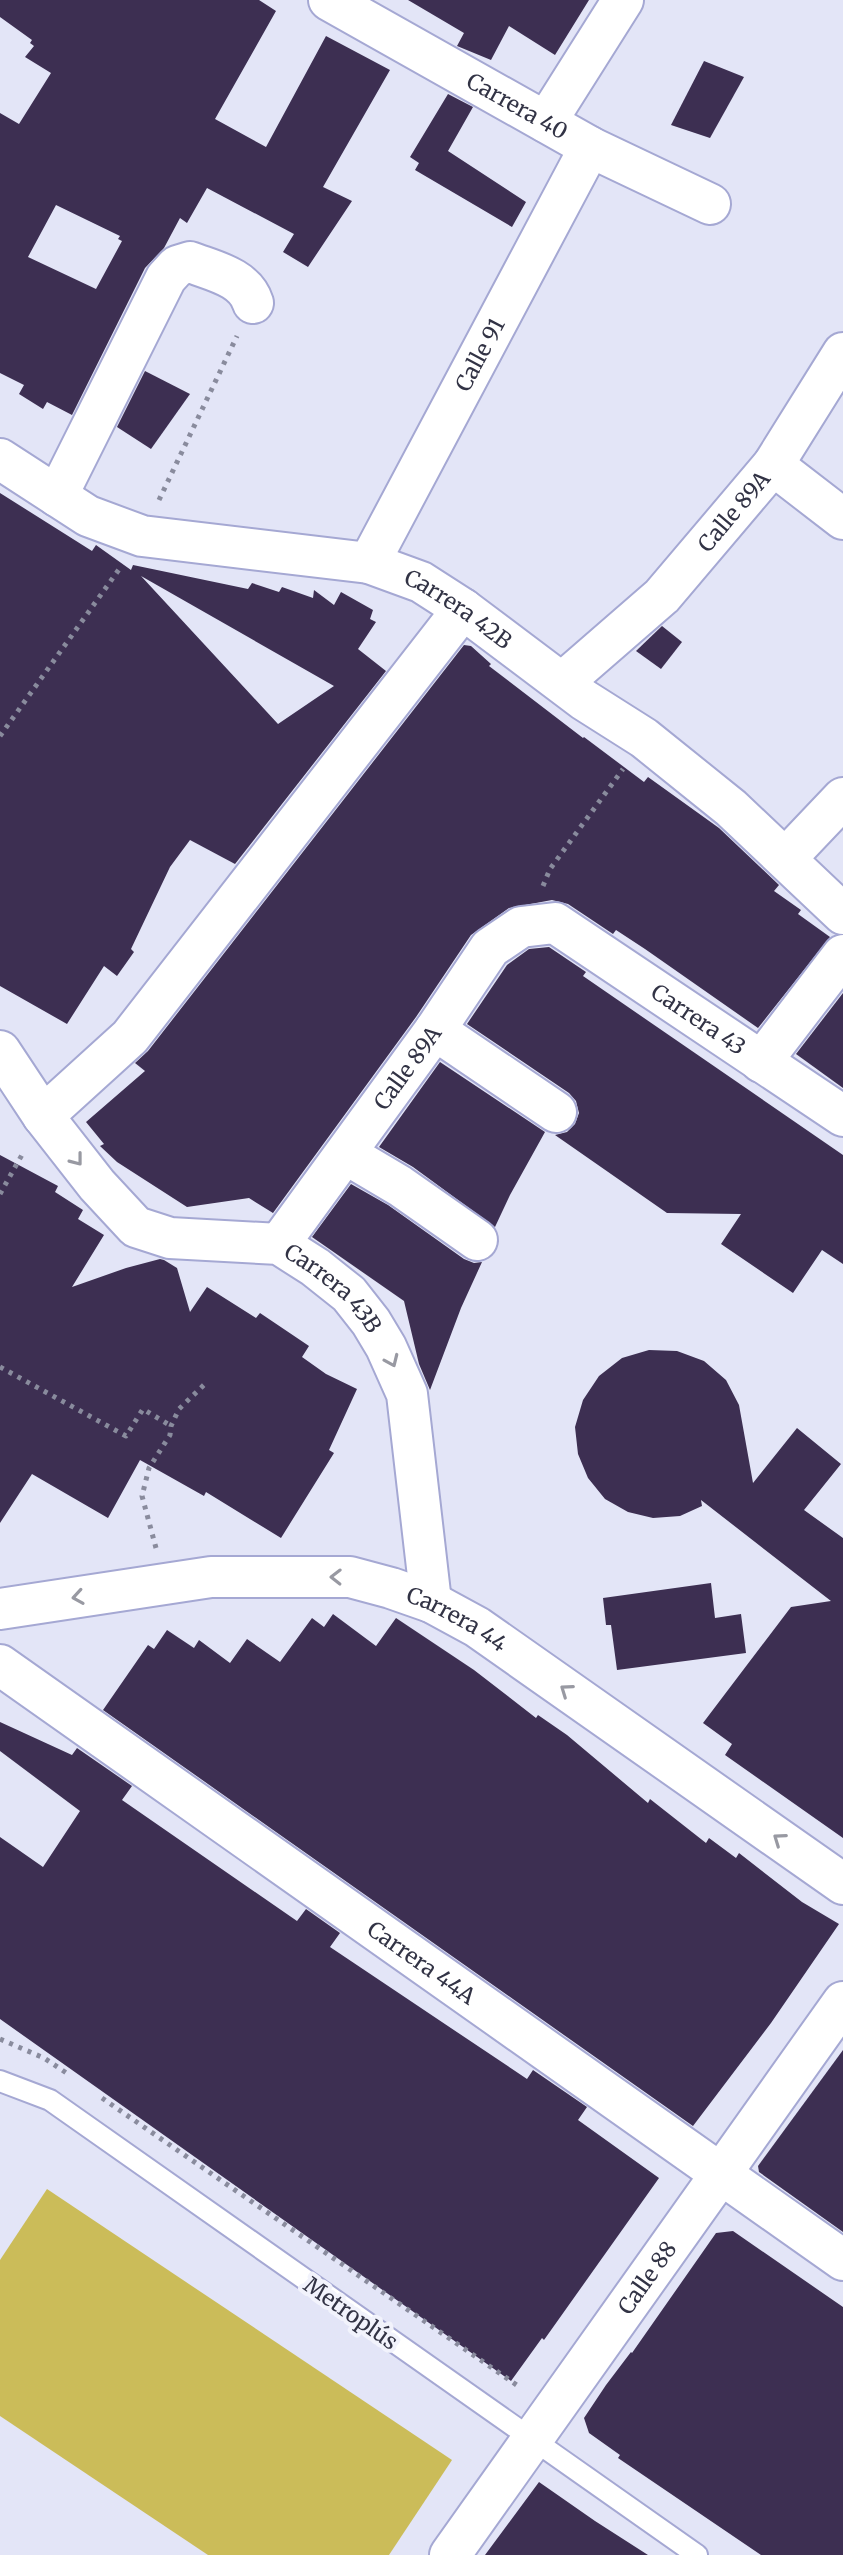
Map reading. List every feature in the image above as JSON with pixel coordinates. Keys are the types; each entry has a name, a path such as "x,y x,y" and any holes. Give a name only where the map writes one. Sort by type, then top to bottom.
{"street":[{"name":"Carrera 40","path":"329,0 590,147 710,204"},
{"path":"546,122 623,0"},
{"name":"Calle 91","path":"369,563 590,147"},
{"path":"57,496 166,278 177,266 190,262 240,283 249,291 253,303"},
{"name":"Calle 89A","path":"563,682 662,596 773,465 843,353"},
{"name":"Carrera 42B","path":"0,459 88,516 142,536 369,563 421,582 463,609 584,700 644,738 731,808 843,914"},
{"path":"773,465 843,519"},
{"path":"48,1122 130,1037 463,609"},
{"path":"786,858 843,798"},
{"name":"Calle 89A","path":"279,1244 435,1030 490,948 521,927 550,923"},
{"name":"Carrera 43","path":"550,923 843,1116"},
{"path":"761,1062 843,955"},
{"path":"435,1030 556,1112"},
{"name":"Carrera 43B","path":"0,1051 48,1122 97,1185 136,1227 170,1238 279,1244 349,1294 371,1322 407,1394 431,1602"},
{"path":"346,1154 400,1186 477,1240"},
{"name":"Carrera 44","path":"0,1609 211,1577 350,1577 391,1588 431,1602 477,1627 843,1884"},
{"name":"Carrera 44A","path":"0,1665 843,2260"},
{"name":"Calle 88","path":"450,2555 843,2002"}],"lane":[{"name":"Metroplús","path":"0,2081 50,2100 697,2555"}],"path":[{"path":"0,736 19,713"},
{"path":"550,923 541,891 550,869 644,738"},
{"path":"0,1367 126,1436 143,1409 171,1426"},
{"path":"167,1584 142,1496 149,1468 170,1435 179,1409 208,1381"},
{"path":"0,2039 44,2058 69,2075"},
{"path":"94,2092 529,2393"}],"shaded area":[{"path":"47,2189 452,2460 389,2555 208,2555 0,2416 0,2260"}],"building":[{"path":"0,0 259,0 276,11 215,119 266,147 326,36 390,70 323,187 352,201 308,267 283,252 294,234 207,188 187,223 180,218 164,248 145,268 72,415 47,402 43,409 19,394 24,385 0,373 0,113 19,124 51,73 25,57 34,46 30,43 32,40 0,17","holes":["56,205 120,236 118,239 122,241 96,289 28,257"]},
{"path":"408,0 589,0 555,55 509,26 491,60 457,46 464,33"},
{"path":"704,61 744,77 710,138 671,125"},
{"path":"448,94 473,107 448,151 526,202 512,227 415,170 419,163 410,157"},
{"path":"145,371 190,394 151,449 117,427"},
{"path":"0,493 92,551 96,545 131,570 133,565 248,589 252,583 279,592 282,587 313,598 314,590 334,605 341,592 373,610 370,619 376,622 358,649 386,671 235,864 190,840 170,867 131,949 134,952 117,976 104,966 67,1024 0,986","holes":["141,576 334,686 278,724"]},
{"path":"662,626 682,642 661,669 636,651"},
{"path":"464,645 471,646 491,664 489,666 644,782 648,777 719,828 779,885 774,891 801,910 798,914 830,937 758,1028 616,930 613,934 568,904 552,900 509,908 471,935 416,1017 273,1213 249,1198 187,1207 117,1162 100,1146 104,1144 86,1122 145,1071 135,1063 148,1051"},
{"path":"549,947 586,972 583,976 843,1155 843,1264 822,1250 793,1293 721,1244 741,1214 667,1213 555,1135 567,1132 575,1124 579,1113 576,1101 569,1093 467,1024 507,965 529,949"},
{"path":"843,993 843,1088 796,1054"},
{"path":"440,1062 545,1132 495,1227 413,1167 379,1147"},
{"path":"0,1155 58,1186 55,1192 83,1210 78,1219 104,1235 72,1287 126,1268 164,1260 177,1268 190,1312 207,1287 256,1318 260,1313 309,1346 302,1357 326,1374 357,1389 329,1450 334,1453 281,1538 206,1492 204,1496 140,1460 108,1518 32,1474 0,1523"},
{"path":"351,1184 388,1205 464,1259 482,1262 430,1390 419,1364 404,1301 312,1237"},
{"path":"649,1350 677,1351 704,1361 726,1380 739,1405 753,1483 797,1428 841,1464 804,1510 843,1538 843,1838 725,1755 732,1744 703,1723 791,1607 831,1601 701,1500 702,1506 680,1516 653,1518 628,1512 605,1499 588,1478 578,1454 575,1427 583,1400 599,1376 622,1358"},
{"path":"711,1583 715,1618 741,1614 746,1653 617,1670 611,1625 606,1625 603,1598"},
{"path":"333,1614 376,1646 396,1618 474,1670 536,1718 538,1715 567,1735 648,1803 650,1799 706,1843 709,1838 736,1858 739,1853 802,1902 839,1924 771,2023 693,2126 103,1710 148,1645 154,1649 167,1630 194,1648 199,1640 230,1663 247,1639 280,1662 312,1618 324,1627"},
{"path":"0,1722 72,1755 77,1748 132,1786 122,1800 297,1921 306,1909 340,1933 330,1947 527,2079 533,2070 587,2107 578,2120 659,2178 544,2340 542,2338 511,2381 0,2019 0,1837 43,1867 80,1811 0,1751"},
{"path":"843,2050 843,2232 759,2172 758,2166"},
{"path":"733,2231 843,2307 843,2555 761,2555 618,2458 620,2455 589,2433 584,2418 606,2385 716,2233"},
{"path":"539,2482 595,2521 648,2555 485,2555"}]}
